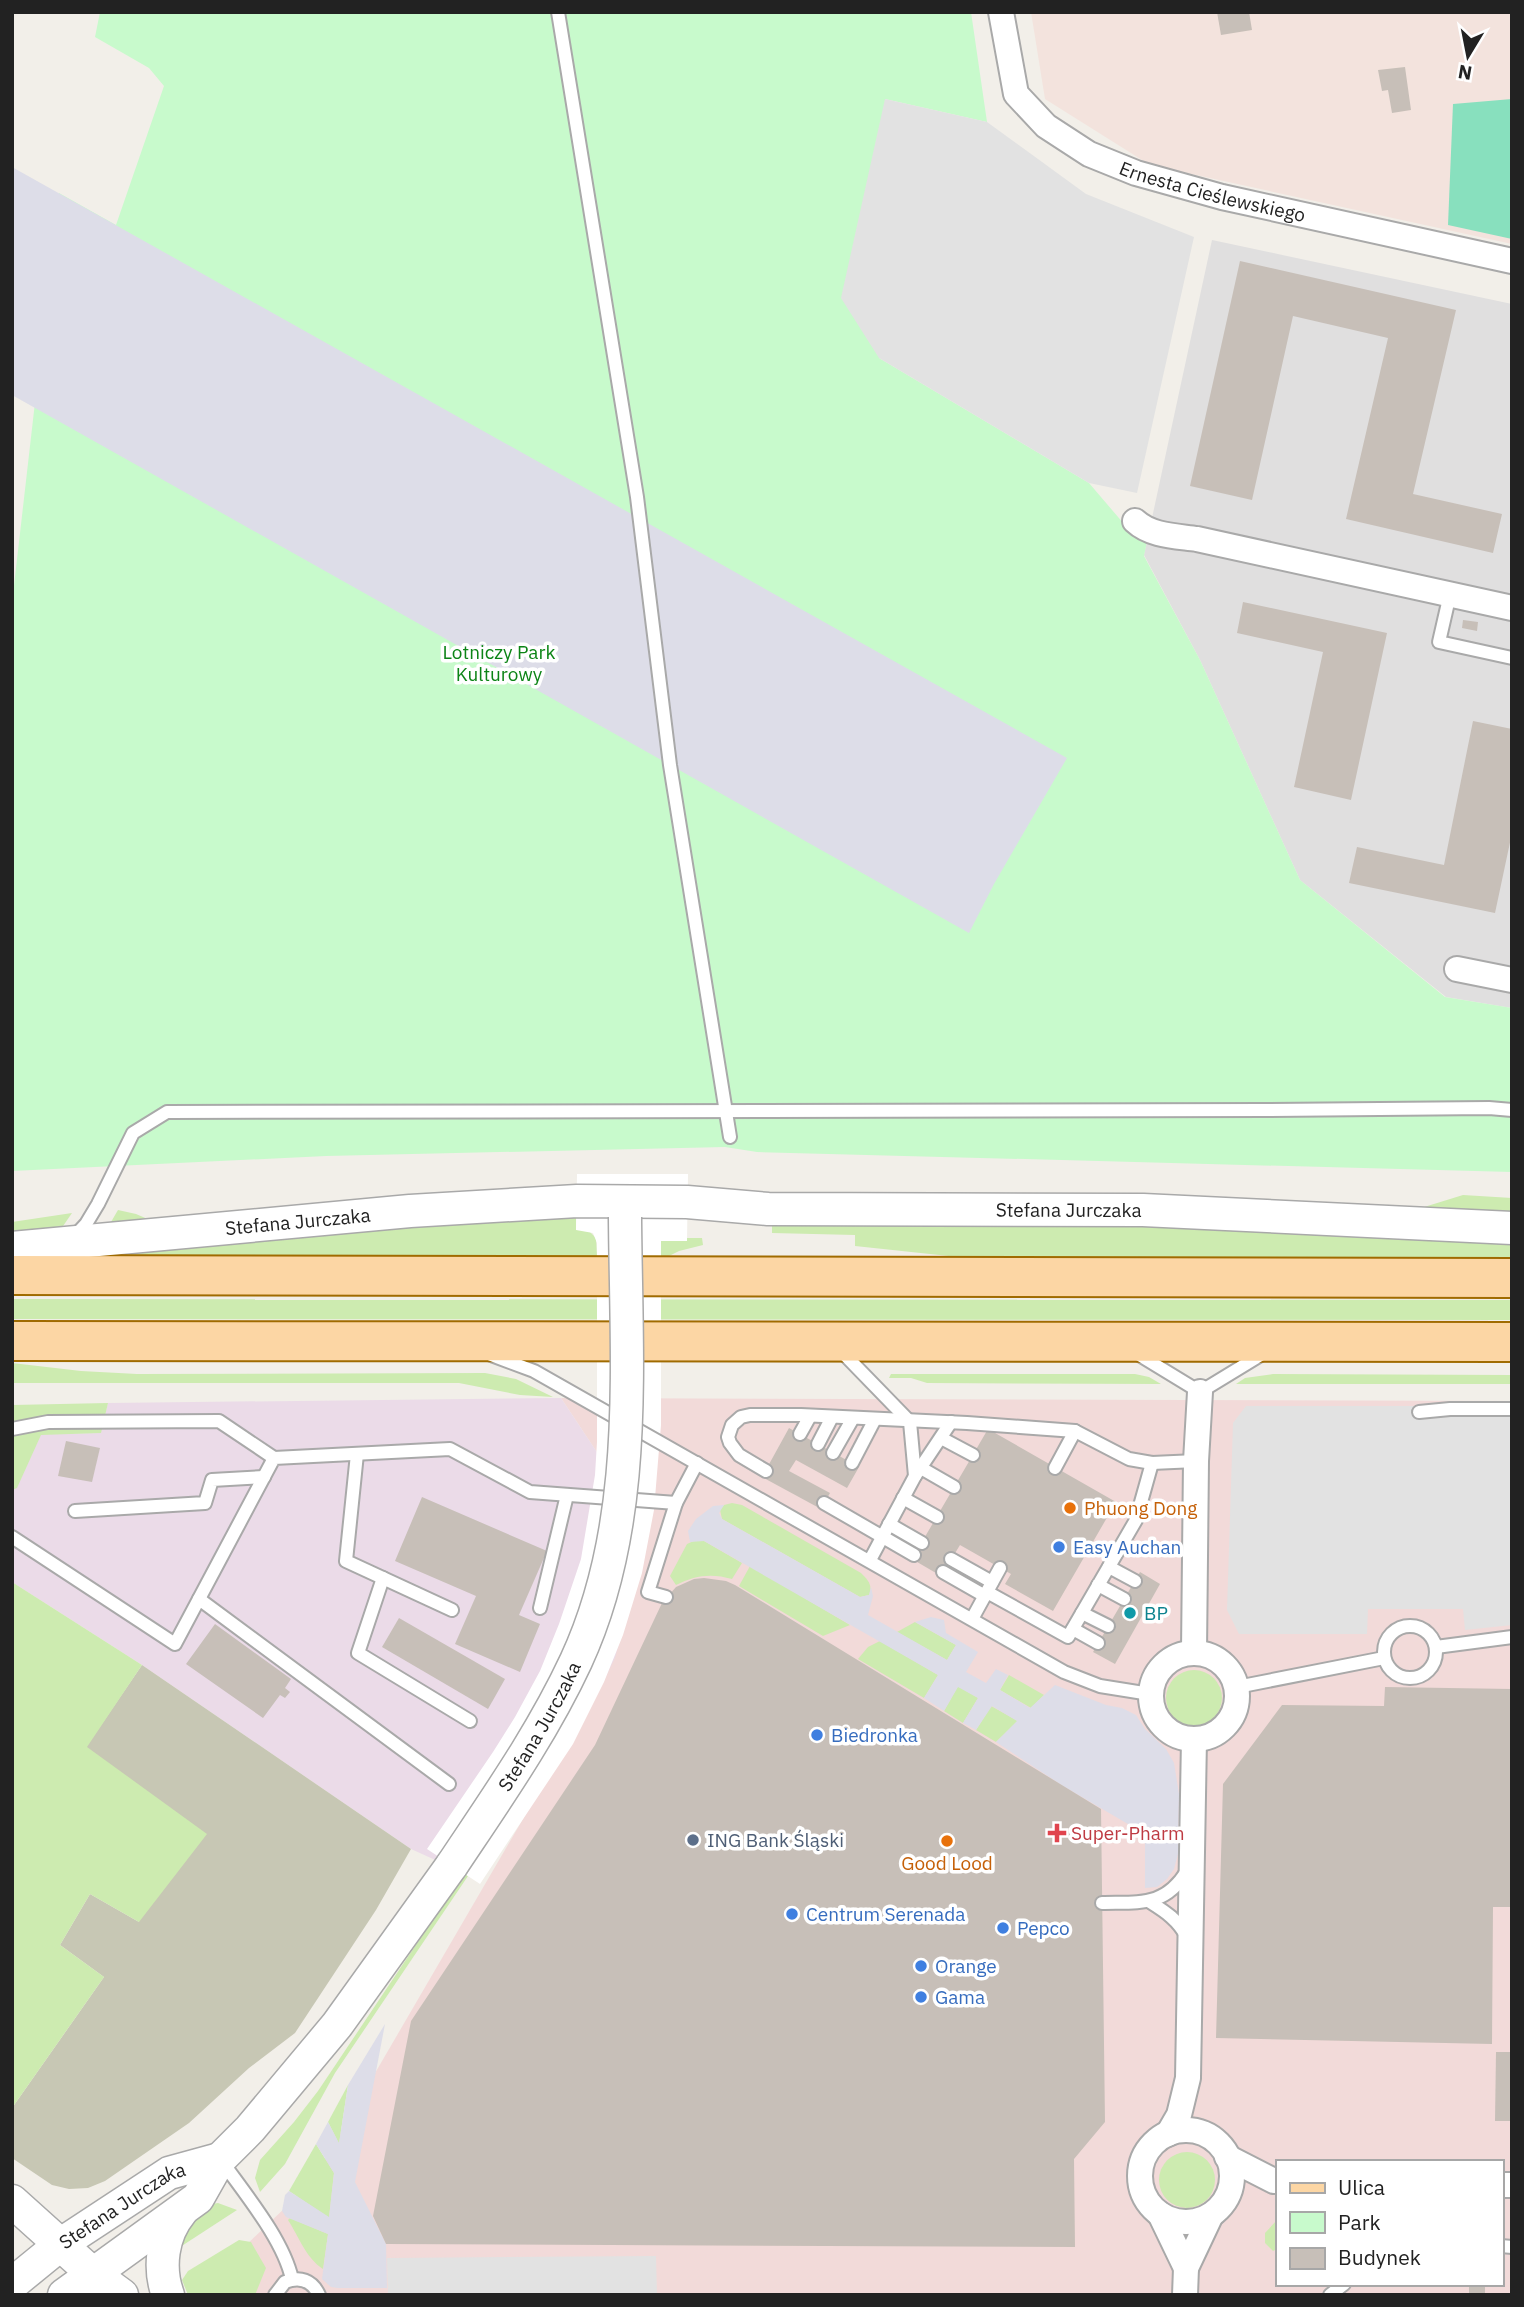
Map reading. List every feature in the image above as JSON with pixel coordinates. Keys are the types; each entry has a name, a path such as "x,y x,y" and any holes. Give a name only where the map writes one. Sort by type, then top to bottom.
{"main road":[{"path":"12,1275 1512,1278"},
{"path":"12,1341 1512,1342"}],"street":[{"name":"Ernesta Cieślewskiego","path":"1001,12 1016,94 1046,125 1089,154 1136,173 1222,197 1512,261"},
{"path":"1135,521 1143,528 1157,533 1512,608"},
{"path":"1457,969 1512,980"},
{"name":"Stefana Jurczaka","path":"12,1248 410,1212 577,1201 625,1210 687,1202 760,1209 1143,1210 1512,1228"},
{"name":"Stefana Jurczaka","path":"65,2294 198,2198 220,2159 250,2129 337,2025 452,1865 539,1734 554,1705 577,1659 593,1617 607,1571 620,1507 625,1443 625,1210"},
{"path":"1194,1652 1196,1461 1200,1392"},
{"path":"1194,1652 1208,1654 1218,1660 1233,1677 1237,1687 1236,1709 1227,1724 1212,1735 1194,1739 1179,1737 1162,1726 1152,1709 1150,1693 1153,1679 1166,1662 1174,1657 1194,1652"},
{"path":"1168,2134 1179,2115 1188,2078 1194,1739"},
{"path":"1188,2078 1198,2115 1210,2137 1227,2157 1231,2170 1228,2197"},
{"path":"1210,2137 1189,2131 1168,2134 1156,2141 1141,2165 1140,2179 1149,2205 1160,2214 1172,2220 1186,2222 1199,2221 1211,2215"},
{"path":"1227,2157 1276,2181"},
{"name":"Stefana Jurczaka","path":"19,2267 61,2244 169,2173 220,2159"},
{"path":"1185,2295 1186,2268 1211,2215 1228,2197 1276,2181"},
{"path":"12,2201 92,2273 122,2295"},
{"name":"Stefana Jurczaka","path":"169,2295 163,2274 163,2255 173,2224 182,2210"},
{"path":"1160,2214 1186,2268"},
{"path":"19,2267 65,2294"}],"lane":[{"path":"558,12 637,497 670,765 730,1137"},
{"path":"1450,594 1439,642 1512,658"},
{"path":"66,1244 86,1224 133,1133 167,1112 1512,1110"},
{"path":"454,1341 534,1371 1064,1672 1088,1684 1150,1693"},
{"path":"832,1342 910,1422 918,1472"},
{"path":"1116,1342 1200,1392 1283,1342"},
{"path":"1419,1412 1512,1409"},
{"path":"766,1471 733,1450 728,1437 732,1425 741,1417 805,1415 1075,1431 1129,1459 1152,1462 1196,1461"},
{"path":"800,1434 805,1415"},
{"path":"818,1444 832,1417"},
{"path":"833,1452 853,1418"},
{"path":"852,1463 875,1419"},
{"path":"12,1429 48,1422 219,1421 274,1458 450,1449 530,1492 676,1503"},
{"path":"870,1560 918,1472 951,1422"},
{"path":"967,1423 985,1433"},
{"path":"1055,1468 1075,1431"},
{"path":"940,1438 972,1455"},
{"path":"357,1454 346,1561 452,1610"},
{"path":"12,1537 175,1644 274,1458"},
{"path":"943,1572 988,1590 1068,1637 1136,1520 1152,1462"},
{"path":"666,1597 648,1592 676,1503 697,1463"},
{"path":"918,1472 954,1487"},
{"path":"75,1511 205,1503 212,1480 264,1477"},
{"path":"540,1608 567,1495"},
{"path":"904,1498 937,1517"},
{"path":"824,1503 914,1556"},
{"path":"889,1524 922,1543"},
{"path":"951,1559 988,1590"},
{"path":"1109,1567 1135,1581"},
{"path":"972,1619 1000,1568"},
{"path":"383,1578 358,1653 470,1721"},
{"path":"1098,1585 1124,1599"},
{"path":"199,1599 449,1784"},
{"path":"1082,1613 1108,1626"},
{"path":"1406,1626 1425,1630 1436,1647 1431,1667 1407,1683 1393,1672 1384,1658 1384,1646 1389,1635 1406,1626"},
{"path":"1073,1629 1098,1643"},
{"path":"1436,1647 1512,1637"},
{"path":"1237,1687 1384,1658"},
{"path":"1102,1903 1150,1902 1167,1894 1180,1883 1191,1863"},
{"path":"1150,1902 1168,1912 1181,1925 1190,1945"},
{"path":"220,2159 277,2242 292,2279"},
{"path":"275,2295 279,2287 292,2279 309,2281 319,2295"}],"shaded area":[{"path":"1031,12 1512,12 1512,244 1150,165 1045,99"},
{"path":"885,99 987,122 1086,194 1194,237 1137,493 1089,483 879,358 841,298"},
{"path":"12,167 1067,758 994,884 969,933 12,395"},
{"path":"1212,240 1512,304 1512,1008 1446,997 1300,880 1200,660 1144,555"},
{"path":"561,1398 1512,1401 1512,2295 219,2295 243,2248 311,2183 604,1680 612,1475"},
{"path":"561,1398 612,1475 628,1607 615,1658 604,1680 464,1873 411,1849 142,1665 12,1582 12,1490 17,1487 41,1434 100,1433 108,1403"},
{"path":"1246,1406 1512,1406 1512,1625 1465,1630 1463,1609 1368,1609 1367,1634 1239,1634 1227,1610 1233,1423"},
{"path":"724,1505 719,1513 722,1519 860,1597 869,1595 871,1587 873,1596 868,1615 947,1660 956,1645 915,1622 931,1617 944,1620 946,1633 978,1652 966,1672 986,1683 996,1669 1008,1675 1000,1690 1030,1708 1055,1685 1136,1715 1145,1729 1166,1749 1174,1763 1179,1794 1178,1854 1174,1869 1167,1879 1157,1887 1145,1888 1145,1834 1063,1786 996,1742 1017,1721 992,1706 976,1730 963,1723 978,1698 958,1687 944,1711 924,1698 938,1675 704,1541 690,1542 688,1531 696,1519 713,1506"},
{"path":"142,1665 411,1849 376,1910 295,2033 249,2068 189,2123 105,2181 88,2188 69,2189 52,2185 12,2158 12,2108 104,1977 60,1945 90,1894 139,1922 86,1747"},
{"path":"385,2024 355,2182 386,2244 387,2288 331,2287 322,2279 328,2234 286,2217 282,2211 285,2195 289,2191 329,2217 334,2173 316,2144 328,2122 339,2143 348,2085"},
{"path":"656,2256 657,2295 388,2295 387,2258"}],"green space":[{"name":"Lotniczy Park Kulturowy","path":"100,12 971,12 987,122 885,99 879,358 1089,483 1136,538 1147,541 1144,556 1200,660 1300,880 1445,997 1512,1008 1512,1172 757,1152 725,1147 326,1156 12,1171 12,603 59,193 116,225 164,86 149,68 95,37"},
{"path":"1512,99 1512,239 1448,225 1453,104"},
{"path":"1463,1195 1512,1198 1512,1216 1408,1212"},
{"path":"118,1210 136,1214 157,1223 111,1225"},
{"path":"72,1213 61,1229 12,1237 12,1222"},
{"path":"576,1217 576,1230 588,1230 596,1238 597,1257 96,1257 98,1249 430,1220"},
{"path":"772,1220 1081,1220 1512,1239 1512,1257 958,1257 855,1246 855,1235 772,1233"},
{"path":"687,1238 702,1238 703,1245 679,1251 661,1260 661,1241 686,1241"},
{"path":"12,1299 1512,1300 1512,1320 12,1319"},
{"path":"12,1363 137,1374 485,1373 516,1379 553,1397 520,1395 459,1383 12,1383"},
{"path":"891,1374 1135,1374 1149,1377 1161,1384 927,1383 911,1378 889,1378"},
{"path":"1273,1374 1512,1375 1512,1384 1236,1384 1245,1378"},
{"path":"108,1403 101,1433 41,1435 17,1488 12,1490 12,1405"},
{"path":"724,1505 742,1505 861,1573 869,1583 869,1595 860,1597 722,1519 720,1510"},
{"path":"696,1540 704,1541 742,1563 732,1579 704,1576 676,1585 670,1576 687,1544"},
{"path":"750,1566 850,1625 823,1636 739,1586"},
{"path":"12,1582 142,1665 87,1747 207,1834 139,1922 90,1894 60,1945 104,1977 12,2108"},
{"path":"915,1622 956,1645 947,1660 897,1632"},
{"path":"880,1641 938,1675 924,1698 858,1659 868,1647"},
{"path":"1188,1670 1200,1670 1214,1678 1222,1692 1220,1709 1214,1718 1200,1726 1188,1726 1171,1714 1166,1704 1166,1692 1178,1675"},
{"path":"1009,1675 1044,1695 1031,1708 1000,1690"},
{"path":"958,1686 978,1698 963,1723 944,1711"},
{"path":"991,1706 1018,1721 996,1742 976,1730"},
{"path":"464,1873 468,1876 335,2073 285,2164 260,2192 255,2178 260,2160 318,2091"},
{"path":"348,2085 339,2144 328,2122"},
{"path":"316,2144 334,2173 329,2218 289,2191"},
{"path":"1181,2152 1193,2152 1207,2160 1215,2174 1213,2191 1207,2200 1193,2208 1181,2208 1164,2196 1159,2186 1159,2174 1171,2157"},
{"path":"218,2203 237,2210 174,2251 183,2227 212,2204"},
{"path":"290,2218 328,2234 323,2269 307,2253 288,2220"},
{"path":"1276,2221 1276,2250 1273,2251 1265,2243 1265,2233"},
{"path":"239,2240 251,2242 266,2268 255,2295 188,2295 182,2280 188,2271"}],"pier":[{"path":"577,1174 688,1174 687,1241 661,1241 661,1425 654,1510 642,1573 623,1635 604,1682 573,1744 480,1884 427,1849 493,1752 540,1671 581,1559 595,1475 597,1243 593,1233 576,1230"}],"building":[{"path":"1217,12 1249,12 1252,30 1221,35"},
{"path":"1405,67 1411,110 1392,113 1388,90 1382,91 1378,70"},
{"path":"1240,261 1456,310 1413,494 1502,514 1493,553 1346,519 1388,338 1293,316 1252,500 1190,486"},
{"path":"1243,602 1387,633 1351,800 1294,787 1323,652 1237,633"},
{"path":"1463,620 1478,622 1477,631 1462,628"},
{"path":"1473,721 1512,729 1512,833 1495,913 1349,883 1357,847 1444,865"},
{"path":"789,1428 859,1467 847,1488 796,1460 789,1471 830,1493 821,1509 762,1477"},
{"path":"988,1429 1116,1502 1053,1611 1005,1584 1011,1574 960,1545 941,1576 912,1559"},
{"path":"66,1441 100,1448 92,1482 58,1476"},
{"path":"422,1497 547,1551 519,1615 540,1624 520,1672 455,1644 476,1596 395,1561"},
{"name":"BP","path":"1140,1572 1160,1584 1115,1664 1093,1652"},
{"name":"Centrum Serenada","path":"704,1578 735,1585 1101,1809 1105,2122 1074,2159 1075,2247 386,2244 373,2216 411,2021 595,1745 662,1603 676,1587 694,1579"},
{"path":"399,1618 505,1679 488,1709 382,1647"},
{"path":"215,1624 291,1679 285,1688 290,1692 285,1698 280,1695 263,1718 186,1664"},
{"path":"1385,1687 1512,1689 1512,1907 1493,1907 1492,2044 1216,2038 1223,1784 1282,1705 1384,1706"},
{"path":"1496,2052 1512,2052 1512,2121 1495,2121"},
{"path":"1469,2286 1485,2286 1485,2295 1469,2295"}],"place":[{"name":"Phuong Dong","path":"1070,1508"},
{"name":"Easy Auchan","path":"1059,1547"},
{"name":"BP","path":"1130,1613"},
{"name":"Biedronka","path":"817,1735"},
{"name":"Super-Pharm","path":"1057,1833"},
{"name":"ING Bank Śląski","path":"693,1840"},
{"name":"Good Lood","path":"947,1841"},
{"name":"Centrum Serenada","path":"792,1914"},
{"name":"Pepco","path":"1003,1928"},
{"name":"Orange","path":"921,1966"},
{"name":"Gama","path":"921,1997"}]}
